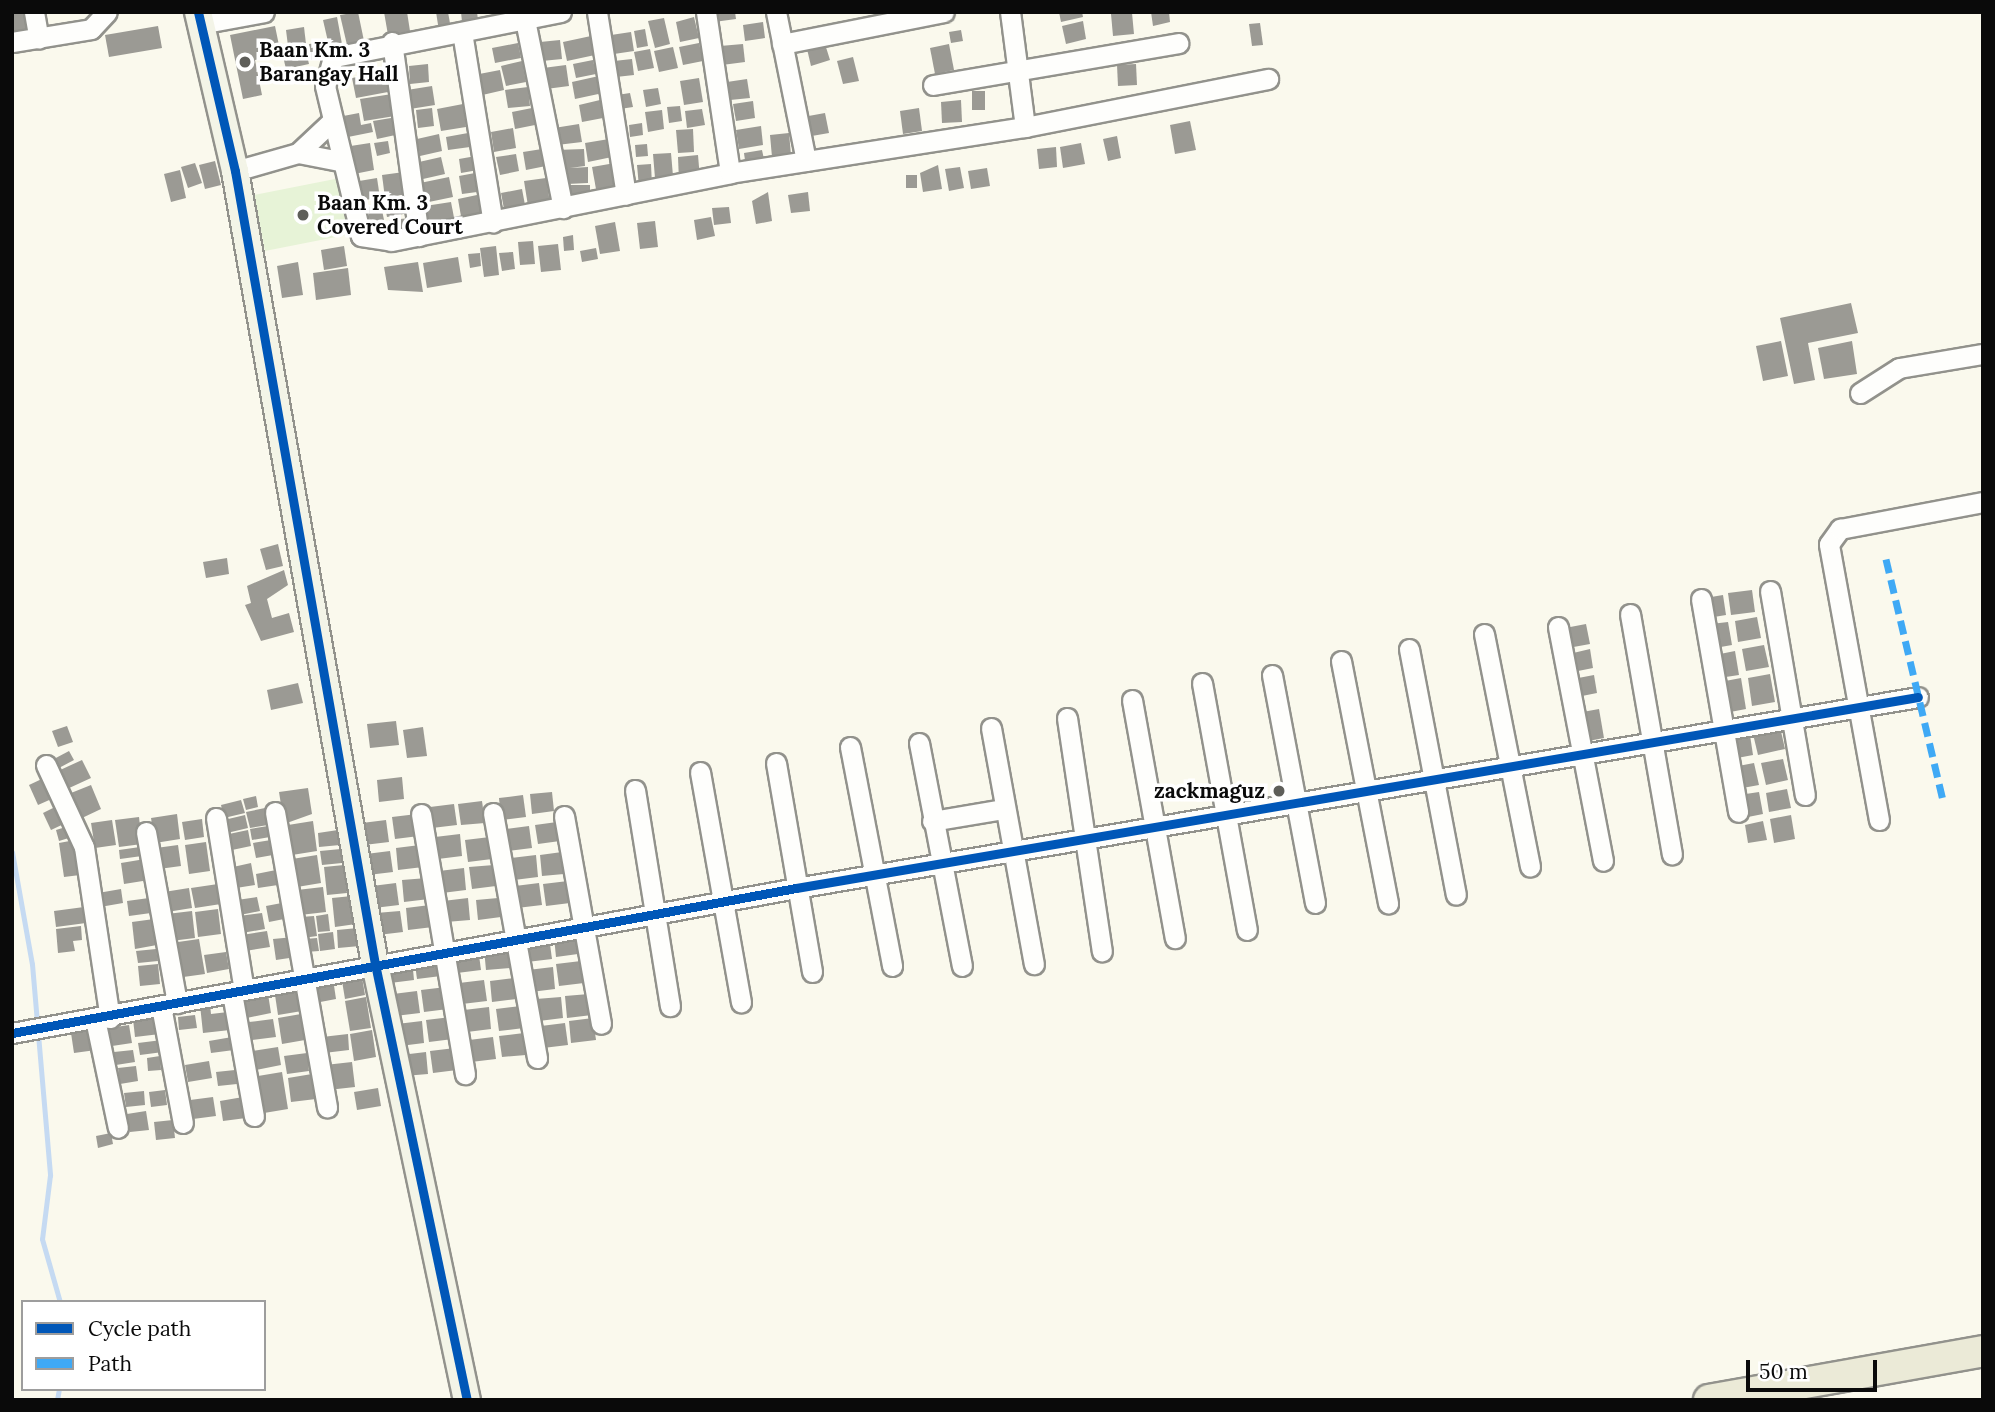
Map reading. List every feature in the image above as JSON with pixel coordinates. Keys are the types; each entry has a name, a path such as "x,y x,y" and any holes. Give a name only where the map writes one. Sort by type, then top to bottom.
{"main road":[{"path":"1709,1400 1983,1351"}],"street":[{"path":"34,12 39,39"},
{"path":"12,42 91,29 107,12"},
{"path":"264,12 199,18 235,171 375,964 467,1400"},
{"path":"561,12 462,32 392,42 333,57 325,76 331,122 361,236 391,241 493,223 730,173 1025,127 1268,79"},
{"path":"597,12 626,195"},
{"path":"706,12 730,173"},
{"path":"776,12 806,161"},
{"path":"782,44 944,12"},
{"path":"1010,12 1025,127"},
{"path":"525,20 563,208"},
{"path":"462,32 493,223"},
{"path":"392,42 419,236"},
{"path":"933,85 1018,75 1178,43"},
{"path":"298,153 331,122"},
{"path":"235,171 298,153 340,161"},
{"path":"1860,393 1899,368 1983,354"},
{"path":"1878,820 1829,557 1833,534 1983,502"},
{"path":"1770,591 1794,716 1805,795"},
{"path":"1701,599 1738,812"},
{"path":"1630,614 1672,854"},
{"path":"1558,628 1580,754 1603,861"},
{"path":"1484,634 1530,867"},
{"path":"1409,649 1456,895"},
{"path":"1341,661 1388,903"},
{"path":"1272,675 1315,903"},
{"path":"1202,683 1247,930"},
{"path":"20,1032 796,888 1225,820 1856,704 1918,697"},
{"path":"1132,700 1175,938"},
{"path":"1066,718 1102,951"},
{"path":"991,729 1010,852 1034,964"},
{"path":"919,743 940,864 962,966"},
{"path":"850,747 892,966"},
{"path":"776,763 812,972"},
{"path":"46,765 85,848 102,1018 118,1128"},
{"path":"700,772 741,1002"},
{"path":"635,790 670,1006"},
{"path":"932,821 1004,809"},
{"path":"275,812 327,1107"},
{"path":"493,813 537,1058"},
{"path":"421,814 465,1074"},
{"path":"564,816 601,1024"},
{"path":"215,818 254,1116"},
{"path":"146,832 183,1123"}],"green space":[{"name":"Baan Km. 3 Covered Court","path":"340,178 351,234 265,251 254,195"}],"building":[{"path":"12,12 25,12 27,34 12,35"},
{"path":"358,12 364,41 347,45 340,15"},
{"path":"384,12 407,12 410,31 388,35"},
{"path":"436,12 448,12 451,29 439,31"},
{"path":"461,12 477,12 478,20 462,22"},
{"path":"713,12 735,12 736,19 714,22"},
{"path":"1059,12 1082,12 1083,17 1061,22"},
{"path":"1151,12 1169,12 1170,22 1153,26"},
{"path":"1132,13 1134,34 1113,36 1111,14"},
{"path":"337,17 342,44 329,46 323,20"},
{"path":"694,17 699,38 680,42 676,22"},
{"path":"664,18 670,44 655,48 648,21"},
{"path":"1083,21 1086,39 1066,44 1062,26"},
{"path":"763,22 765,38 745,41 743,25"},
{"path":"1260,23 1263,45 1252,46 1249,24"},
{"path":"158,26 162,48 109,57 105,35"},
{"name":"Baan Km. 3 Barangay Hall","path":"275,26 281,55 255,60 262,95 243,99 230,35"},
{"path":"304,27 306,44 288,46 286,30"},
{"path":"645,29 648,46 637,48 634,31"},
{"path":"961,30 963,41 951,43 949,32"},
{"path":"631,32 634,51 614,54 611,35"},
{"path":"591,36 595,55 567,61 563,42"},
{"path":"560,40 562,59 542,61 540,42"},
{"path":"326,42 328,57 311,60 309,44"},
{"path":"518,43 521,58 495,63 492,48"},
{"path":"699,43 703,61 683,65 679,47"},
{"path":"743,44 745,62 722,65 720,46"},
{"path":"825,44 830,60 811,66 807,49"},
{"path":"949,44 954,70 935,74 930,48"},
{"path":"305,47 309,64 286,69 282,52"},
{"path":"673,47 678,68 659,72 654,51"},
{"path":"650,49 654,68 638,71 634,52"},
{"path":"853,57 859,81 843,84 837,61"},
{"path":"632,59 634,75 616,77 614,61"},
{"path":"593,60 596,74 576,78 573,64"},
{"path":"522,61 526,82 506,86 501,66"},
{"path":"428,64 429,82 410,84 409,66"},
{"path":"1136,64 1137,85 1118,86 1117,65"},
{"path":"566,65 569,86 546,89 543,68"},
{"path":"500,70 504,90 478,96 474,75"},
{"path":"385,72 388,92 356,98 352,78"},
{"path":"599,76 603,93 575,99 572,82"},
{"path":"699,78 703,102 684,105 680,81"},
{"path":"747,79 750,98 730,100 727,82"},
{"path":"432,86 435,105 410,109 407,90"},
{"path":"528,87 530,106 508,108 505,90"},
{"path":"658,88 661,104 646,107 643,90"},
{"path":"972,91 985,91 985,110 972,110"},
{"path":"630,93 633,107 620,109 617,95"},
{"path":"392,94 395,116 364,121 360,99"},
{"path":"600,100 603,118 582,122 579,105"},
{"path":"961,100 962,122 942,123 941,102"},
{"path":"753,101 755,118 736,121 733,104"},
{"path":"463,104 466,127 441,131 437,109"},
{"path":"680,106 682,121 669,123 667,107"},
{"path":"432,108 434,126 418,128 416,110"},
{"path":"532,108 535,125 515,129 512,112"},
{"path":"919,108 922,131 903,134 900,111"},
{"path":"702,109 705,125 687,128 685,111"},
{"path":"662,110 664,129 648,132 645,112"},
{"path":"359,113 361,125 371,123 373,132 343,138 338,117"},
{"path":"825,113 829,133 806,137 803,117"},
{"path":"397,117 400,134 377,139 373,121"},
{"path":"1190,121 1196,150 1175,154 1170,125"},
{"path":"642,123 643,135 630,137 629,125"},
{"path":"579,124 582,142 557,145 554,128"},
{"path":"761,126 763,145 739,149 736,130"},
{"path":"513,128 516,148 494,152 491,132"},
{"path":"693,129 694,152 678,153 676,130"},
{"path":"468,133 470,147 448,150 446,137"},
{"path":"789,133 791,155 772,157 770,135"},
{"path":"439,134 442,151 420,156 417,139"},
{"path":"1117,136 1121,158 1108,161 1103,139"},
{"path":"609,139 612,157 588,162 585,143"},
{"path":"388,141 390,153 377,156 374,143"},
{"path":"370,143 374,170 349,175 344,147"},
{"path":"1081,143 1085,164 1063,168 1060,147"},
{"path":"647,144 648,156 636,157 635,145"},
{"path":"1056,147 1057,167 1039,169 1037,149"},
{"path":"542,149 546,166 526,170 523,152"},
{"path":"584,149 585,166 570,168 588,167 588,183 567,184 556,150"},
{"path":"762,150 765,164 746,168 744,153"},
{"path":"671,153 673,176 655,178 653,154"},
{"path":"516,154 519,171 500,175 496,157"},
{"path":"698,155 700,179 679,181 678,157"},
{"path":"476,156 478,170 461,173 459,159"},
{"path":"441,157 445,174 423,179 419,162"},
{"path":"215,161 221,185 205,189 199,165"},
{"path":"195,163 202,183 188,188 181,167"},
{"path":"615,163 619,185 596,189 592,167"},
{"path":"651,164 652,186 639,187 637,165"},
{"path":"938,165 942,189 923,192 920,173"},
{"path":"960,167 964,188 949,191 945,169"},
{"path":"987,168 990,186 971,189 968,171"},
{"path":"180,170 186,198 171,202 164,174"},
{"path":"404,172 407,194 385,198 382,175"},
{"path":"475,173 477,192 462,194 459,176"},
{"path":"906,175 917,175 917,188 906,188"},
{"path":"449,177 453,197 424,203 420,183"},
{"path":"377,178 380,198 356,201 353,182"},
{"path":"546,178 550,203 528,206 524,181"},
{"path":"570,185 590,185 590,200 570,200"},
{"path":"522,189 525,205 504,209 501,193"},
{"path":"768,192 772,221 756,224 752,201"},
{"path":"808,192 810,211 791,213 788,195"},
{"path":"477,195 482,218 462,222 458,199"},
{"path":"406,198 409,213 387,217 384,201"},
{"path":"451,202 456,228 429,226 425,206"},
{"path":"381,205 385,225 371,228 367,207"},
{"path":"729,207 731,223 714,225 712,208"},
{"path":"711,217 715,236 697,240 694,220"},
{"path":"411,218 413,234 391,236 389,220"},
{"path":"655,221 658,247 640,249 637,223"},
{"path":"615,222 620,251 600,254 595,226"},
{"path":"573,235 574,250 564,251 563,237"},
{"path":"533,241 535,264 520,265 518,242"},
{"path":"558,244 561,270 541,272 538,246"},
{"path":"344,246 347,266 324,270 321,250"},
{"path":"496,246 499,275 484,277 480,248"},
{"path":"596,248 598,259 582,262 580,251"},
{"path":"513,252 515,269 502,271 499,253"},
{"path":"480,253 481,266 470,268 468,254"},
{"path":"458,257 462,282 427,288 423,263"},
{"path":"298,262 303,295 282,298 277,266"},
{"path":"418,262 423,292 388,290 384,267"},
{"path":"348,268 351,295 316,300 313,273"},
{"path":"1851,303 1858,333 1808,343 1815,380 1794,384 1780,318"},
{"path":"1781,341 1788,376 1763,381 1756,346"},
{"path":"1852,341 1857,374 1824,379 1818,348"},
{"path":"278,544 283,566 266,570 260,549"},
{"path":"227,558 229,574 206,578 203,562"},
{"path":"284,570 288,585 267,599 272,618 289,613 294,632 261,641 245,605 251,603 247,586"},
{"path":"1752,590 1755,612 1731,615 1728,593"},
{"path":"1723,595 1726,615 1708,618 1705,598"},
{"path":"1757,617 1761,638 1738,642 1735,621"},
{"path":"1728,622 1732,645 1715,648 1711,624"},
{"path":"1586,624 1590,644 1568,648 1565,628"},
{"path":"1764,645 1769,667 1746,671 1742,649"},
{"path":"1590,649 1593,668 1573,672 1569,654"},
{"path":"1735,651 1739,675 1719,678 1715,655"},
{"path":"1770,674 1775,702 1752,706 1748,678"},
{"path":"1594,675 1597,693 1577,697 1573,679"},
{"path":"1741,678 1746,709 1725,713 1720,682"},
{"path":"298,683 303,703 271,710 267,690"},
{"path":"1599,709 1604,738 1583,742 1577,713"},
{"path":"396,721 399,745 370,748 367,724"},
{"path":"67,726 73,742 58,747 52,731"},
{"path":"423,727 427,756 407,758 403,730"},
{"path":"1780,727 1785,749 1758,755 1753,734"},
{"path":"1750,735 1753,755 1732,759 1729,739"},
{"path":"69,751 74,760 57,769 52,760"},
{"path":"1783,759 1788,780 1766,785 1761,763"},
{"path":"82,760 91,778 67,789 58,771"},
{"path":"1754,763 1759,785 1737,789 1733,767"},
{"path":"46,777 56,797 38,805 29,785"},
{"path":"402,777 404,799 379,802 377,780"},
{"path":"91,785 101,809 82,818 71,793"},
{"path":"308,788 312,814 284,824 279,792"},
{"path":"1787,789 1791,808 1769,812 1766,793"},
{"path":"552,792 554,811 532,814 530,794"},
{"path":"1759,792 1763,814 1743,818 1739,795"},
{"path":"523,795 526,817 501,820 499,798"},
{"path":"256,796 258,807 246,810 243,799"},
{"path":"241,800 245,813 224,818 221,805"},
{"path":"482,801 485,823 461,825 458,804"},
{"path":"454,804 457,825 432,828 430,807"},
{"path":"59,805 68,822 51,830 43,813"},
{"path":"265,808 268,825 250,828 246,812"},
{"path":"177,814 180,839 155,843 151,818"},
{"path":"417,814 419,836 395,839 392,817"},
{"path":"245,815 248,828 227,833 224,820"},
{"path":"1791,815 1795,839 1774,843 1770,819"},
{"path":"139,817 142,844 119,847 115,820"},
{"path":"202,819 204,837 185,840 182,822"},
{"path":"112,820 116,845 95,848 91,823"},
{"path":"386,820 389,842 364,845 362,823"},
{"path":"313,821 317,851 292,855 288,825"},
{"path":"1763,821 1767,840 1748,843 1745,825"},
{"path":"557,822 560,841 538,844 535,825"},
{"path":"69,826 72,837 59,841 56,830"},
{"path":"268,826 270,837 252,840 250,829"},
{"path":"529,826 532,848 507,851 505,829"},
{"path":"248,830 251,846 232,850 229,834"},
{"path":"338,830 340,845 319,847 318,833"},
{"path":"460,834 462,856 438,859 435,837"},
{"path":"490,837 492,859 468,862 465,840"},
{"path":"75,840 80,875 64,877 59,843"},
{"path":"271,840 273,855 256,858 253,843"},
{"path":"206,842 210,871 189,874 185,845"},
{"path":"178,845 181,866 159,869 156,848"},
{"path":"420,845 423,867 398,870 396,848"},
{"path":"140,847 142,856 120,859 119,850"},
{"path":"341,849 342,863 322,865 320,851"},
{"path":"390,851 393,872 368,875 366,854"},
{"path":"562,852 564,874 542,876 540,855"},
{"path":"317,855 321,883 297,887 292,859"},
{"path":"536,855 538,877 514,880 511,858"},
{"path":"145,859 149,880 124,884 121,863"},
{"path":"251,863 255,885 236,888 233,867"},
{"path":"344,865 347,893 327,895 324,867"},
{"path":"494,865 496,886 472,889 469,867"},
{"path":"464,868 466,890 442,893 439,871"},
{"path":"276,870 278,885 258,888 256,874"},
{"path":"427,878 429,899 404,902 402,880"},
{"path":"568,881 570,903 546,906 543,884"},
{"path":"396,883 399,905 374,908 372,886"},
{"path":"539,883 542,905 517,908 515,886"},
{"path":"218,884 221,904 195,908 191,888"},
{"path":"323,887 326,912 300,915 297,890"},
{"path":"189,888 192,908 167,912 164,892"},
{"path":"121,889 123,903 100,907 98,893"},
{"path":"352,896 356,924 335,927 332,898"},
{"path":"257,897 260,911 240,915 237,900"},
{"path":"149,898 151,913 129,916 127,901"},
{"path":"468,898 470,920 446,922 443,901"},
{"path":"498,898 501,917 478,920 476,900"},
{"path":"287,902 289,918 269,922 266,906"},
{"path":"430,905 433,927 408,930 406,908"},
{"path":"84,907 86,923 56,927 54,911"},
{"path":"218,909 221,934 198,937 195,912"},
{"path":"192,911 195,938 171,941 167,914"},
{"path":"400,911 403,932 378,935 376,913"},
{"path":"262,913 265,929 242,933 239,916"},
{"path":"328,914 330,931 318,932 316,916"},
{"path":"314,916 317,936 303,938 301,917"},
{"path":"154,919 157,945 135,949 132,922"},
{"path":"81,926 82,940 73,941 75,951 58,953 56,929"},
{"path":"358,928 360,946 338,948 337,930"},
{"path":"267,931 270,947 245,951 242,935"},
{"path":"333,932 335,949 320,951 318,934"},
{"path":"576,935 578,954 556,957 554,937"},
{"path":"294,937 296,957 276,960 273,939"},
{"path":"549,937 552,959 527,962 524,940"},
{"path":"317,938 319,951 306,952 305,939"},
{"path":"199,939 205,974 176,978 171,943"},
{"path":"508,946 511,968 486,970 484,949"},
{"path":"478,948 481,970 457,973 454,951"},
{"path":"156,949 158,961 138,963 136,951"},
{"path":"226,952 229,969 207,973 204,955"},
{"path":"439,955 441,976 417,979 414,957"},
{"path":"412,959 414,980 390,983 387,962"},
{"path":"581,961 584,983 559,986 556,964"},
{"path":"158,964 160,984 140,986 138,966"},
{"path":"553,967 555,989 531,992 528,970"},
{"path":"362,977 365,995 345,999 342,981"},
{"path":"515,978 517,999 492,1002 490,981"},
{"path":"333,979 336,999 315,1003 311,983"},
{"path":"484,980 487,1001 462,1004 459,983"},
{"path":"296,982 302,1011 278,1015 275,995"},
{"path":"446,987 448,1009 424,1012 421,990"},
{"path":"417,991 420,1013 395,1016 393,994"},
{"path":"268,994 271,1013 242,1019 238,999"},
{"path":"589,994 592,1015 567,1018 565,996"},
{"path":"366,997 371,1028 350,1031 345,1001"},
{"path":"561,997 563,1018 539,1021 536,999"},
{"path":"210,1004 211,1014 228,1012 230,1030 203,1033 200,1005"},
{"path":"521,1006 524,1028 499,1031 496,1009"},
{"path":"489,1007 491,1029 467,1032 464,1010"},
{"path":"301,1014 305,1040 282,1044 278,1018"},
{"path":"195,1015 197,1028 179,1030 178,1017"},
{"path":"157,1016 160,1034 135,1037 133,1019"},
{"path":"451,1017 453,1039 429,1042 426,1020"},
{"path":"593,1018 596,1040 571,1043 569,1021"},
{"path":"273,1019 276,1037 252,1040 249,1022"},
{"path":"422,1021 424,1043 400,1046 397,1024"},
{"path":"565,1023 568,1045 543,1048 541,1026"},
{"path":"129,1025 132,1043 112,1046 109,1028"},
{"path":"92,1030 96,1050 74,1053 71,1033"},
{"path":"372,1030 376,1057 354,1061 350,1034"},
{"path":"524,1033 526,1055 502,1057 499,1036"},
{"path":"348,1034 349,1050 324,1053 322,1037"},
{"path":"232,1037 234,1050 211,1053 209,1041"},
{"path":"493,1037 496,1059 471,1062 469,1040"},
{"path":"162,1040 163,1052 140,1055 138,1043"},
{"path":"278,1047 281,1065 256,1070 253,1051"},
{"path":"455,1048 457,1070 433,1073 430,1051"},
{"path":"133,1050 135,1062 116,1065 114,1052"},
{"path":"426,1052 428,1074 404,1076 401,1055"},
{"path":"307,1053 309,1071 287,1074 284,1056"},
{"path":"160,1056 161,1070 148,1071 147,1058"},
{"path":"209,1061 212,1078 188,1082 185,1065"},
{"path":"352,1062 355,1087 328,1090 325,1065"},
{"path":"136,1066 138,1081 120,1084 118,1068"},
{"path":"235,1070 237,1084 218,1086 216,1072"},
{"path":"282,1072 288,1109 264,1113 258,1076"},
{"path":"312,1074 316,1099 291,1102 288,1078"},
{"path":"378,1088 381,1106 357,1110 354,1092"},
{"path":"165,1090 167,1105 151,1107 149,1092"},
{"path":"144,1091 145,1105 126,1107 124,1093"},
{"path":"213,1097 216,1116 193,1119 190,1100"},
{"path":"243,1097 246,1118 223,1121 220,1101"},
{"path":"146,1111 149,1130 130,1132 127,1114"},
{"path":"173,1120 175,1138 156,1140 154,1122"},
{"path":"111,1133 113,1144 98,1148 96,1136"}],"waterway":[{"path":"12,852 32,964 50,1175 42,1239 59,1300"},
{"path":"57,1400 59,1391"}],"marked path":[{"path":"1886,559 1943,800"}],"cycle path":[{"path":"198,12 235,171 375,964 467,1400"},
{"path":"12,1033 796,888 1918,697"}],"place":[{"name":"Baan Km. 3 Barangay Hall","path":"245,62"},
{"name":"Baan Km. 3 Covered Court","path":"303,215"},
{"name":"zackmaguz","path":"1279,791"}]}
